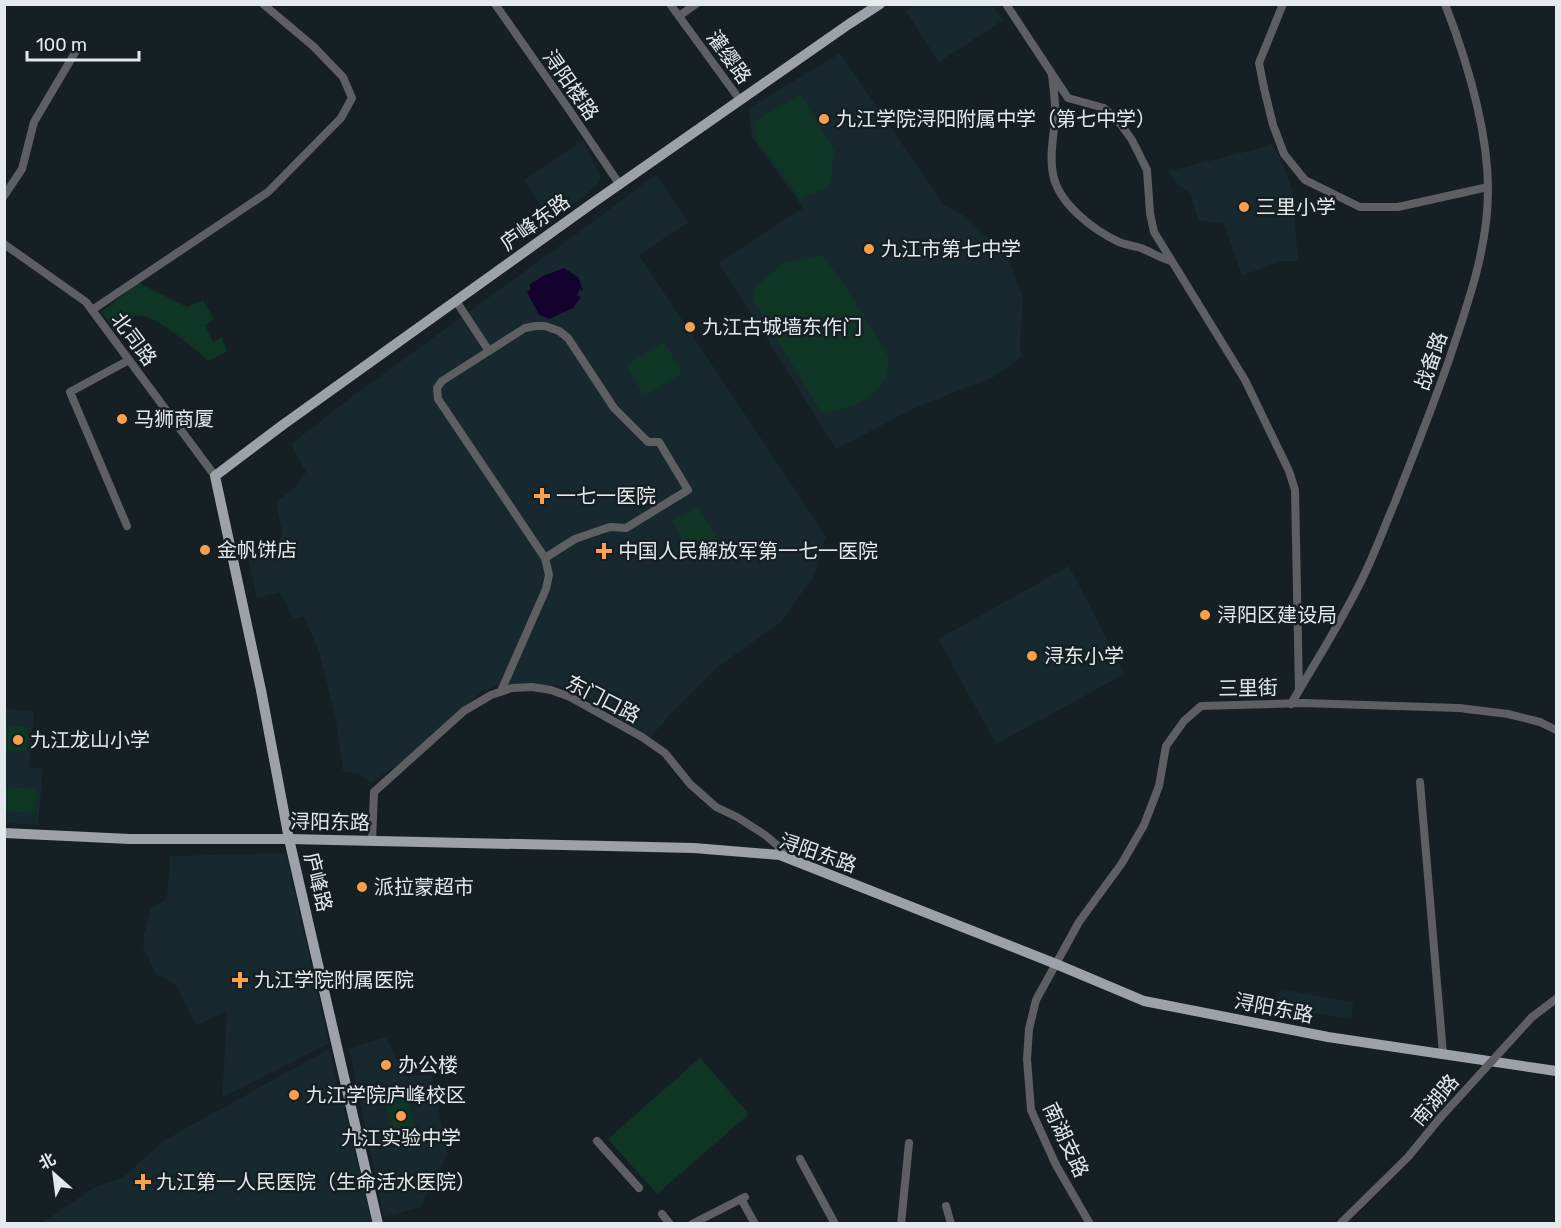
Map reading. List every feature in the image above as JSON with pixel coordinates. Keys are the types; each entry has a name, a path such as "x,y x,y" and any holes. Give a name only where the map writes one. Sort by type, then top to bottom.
{"main road":[{"name":"庐峰东路","path":"216,476 284,424 456,301 879,4"},
{"name":"庐峰路","path":"216,476 261,690 289,839 378,1224"},
{"name":"浔阳东路","path":"4,833 130,839 289,839 694,848 780,855 1144,1001 1328,1037 1557,1071"}],"street":[{"path":"92,310 268,192 341,118 352,98 343,77 313,46 263,4"},
{"name":"浔阳楼路","path":"495,4 620,185"},
{"name":"灌缨路","path":"670,4 740,100"},
{"path":"679,16 696,4"},
{"path":"1006,4 1068,98 1104,108 1119,122 1132,140 1147,170 1150,213 1154,232 1245,380 1289,471 1295,490 1299,690"},
{"path":"1283,4 1259,63 1273,125 1284,154 1305,180 1360,207 1398,207 1488,187"},
{"name":"战备路","path":"1291,704 1366,572 1433,406 1469,298 1481,253 1487,215 1488,187 1480,123 1473,91 1445,4"},
{"path":"4,196 22,169 34,122 76,51"},
{"path":"1052,76 1055,115 1051,154 1053,175 1063,197 1093,227 1120,243 1141,248 1171,261"},
{"name":"北司路","path":"4,244 86,302 216,476"},
{"path":"456,301 489,351"},
{"path":"501,691 546,590 549,575 545,558 438,399 437,388 442,381 525,328 536,326 545,326 559,331 568,338 614,408 648,442 659,442 688,490 626,528 610,527 575,539 545,558"},
{"path":"127,526 70,392 129,360"},
{"name":"东门口路","path":"372,841 374,792 464,711 491,694 512,688 532,687 551,690 570,698 642,737 665,753 690,784 716,807 737,817 777,844 786,857"},
{"name":"三里街","path":"1056,964 1079,922 1122,863 1144,825 1159,786 1166,746 1184,721 1202,706 1291,704 1459,708 1508,714 1540,722 1557,730"},
{"path":"1420,782 1443,1054"},
{"name":"南湖支路","path":"1056,964 1036,1000 1029,1029 1027,1059 1031,1110 1056,1165 1090,1224"},
{"name":"南湖路","path":"1340,1224 1408,1157 1440,1118 1532,1017 1557,999"},
{"path":"597,1141 639,1188"},
{"path":"901,1224 909,1143"},
{"path":"800,1159 835,1223"},
{"path":"692,1224 743,1198 755,1224"},
{"path":"946,1206 951,1224"},
{"path":"662,1214 670,1224"}],"shaded area":[{"path":"917,4 992,5 1003,20 939,62 906,11"},
{"name":"九江市第七中学","path":"840,53 943,204 966,217 1009,260 1023,298 1021,357 994,377 917,407 836,449 719,263 803,208 752,138 749,108"},
{"path":"583,141 601,178 597,185 551,222 524,180"},
{"name":"三里小学","path":"1272,145 1281,159 1292,189 1298,261 1280,261 1242,276 1224,224 1198,220 1191,194 1176,184 1169,171"},
{"name":"一七一医院","path":"656,174 688,222 639,255 826,536 814,576 781,622 716,668 650,738 582,693 555,685 499,685 481,692 417,751 371,783 359,774 343,771 335,715 320,655 304,616 294,619 279,592 257,598 248,558 265,551 283,536 276,502 293,489 306,472 291,444"},
{"path":"564,268 578,277 583,291 580,289 577,295 581,297 573,308 549,319 539,315 527,292 531,289 529,285 543,276"},
{"name":"浔东小学","path":"1069,566 1125,674 996,744 938,639"},
{"name":"九江龙山小学","path":"6,709 34,711 29,767 43,769 38,825 5,823 4,711"},
{"name":"九江学院附属医院","path":"286,853 329,1043 222,1098 227,1012 196,1025 176,985 156,974 143,947 144,934 151,908 167,899 170,856"},
{"path":"1280,989 1353,1002 1352,1019 1276,1008"},
{"name":"九江实验中学","path":"386,1037 405,1076 432,1075 447,1155 421,1207 384,1217 349,1048"},
{"name":"九江学院庐峰校区","path":"329,1049 373,1223 40,1224 95,1187 122,1178 165,1140"}],"green space":[{"path":"801,95 834,150 830,187 800,200 756,141 756,120"},
{"path":"821,255 839,276 888,356 888,370 877,390 858,403 822,413 752,299 757,286 782,264"},
{"path":"139,283 187,307 203,300 214,319 205,325 213,342 222,337 227,351 209,361 174,332 143,316 132,317 114,328 101,312"},
{"path":"664,342 682,373 644,396 626,365"},
{"path":"698,507 717,539 691,554 672,521"},
{"path":"5,726 27,727 27,751 5,751"},
{"path":"4,787 37,789 35,813 5,811"},
{"path":"700,1058 749,1114 657,1194 608,1139"},
{"path":"405,1096 416,1130 395,1136 384,1102"}],"place":[{"name":"九江学院浔阳附属中学（第七中学）","path":"824,119"},
{"name":"三里小学","path":"1244,207"},
{"name":"九江市第七中学","path":"869,249"},
{"name":"九江古城墙东作门","path":"690,327"},
{"name":"马狮商厦","path":"122,419"},
{"name":"一七一医院","path":"542,496"},
{"name":"金帆饼店","path":"205,550"},
{"name":"中国人民解放军第一七一医院","path":"604,551"},
{"name":"浔阳区建设局","path":"1205,615"},
{"name":"浔东小学","path":"1032,656"},
{"name":"九江龙山小学","path":"18,740"},
{"name":"派拉蒙超市","path":"362,887"},
{"name":"九江学院附属医院","path":"240,980"},
{"name":"办公楼","path":"386,1065"},
{"name":"九江学院庐峰校区","path":"294,1095"},
{"name":"九江实验中学","path":"401,1116"},
{"name":"九江第一人民医院（生命活水医院）","path":"143,1182"}]}
